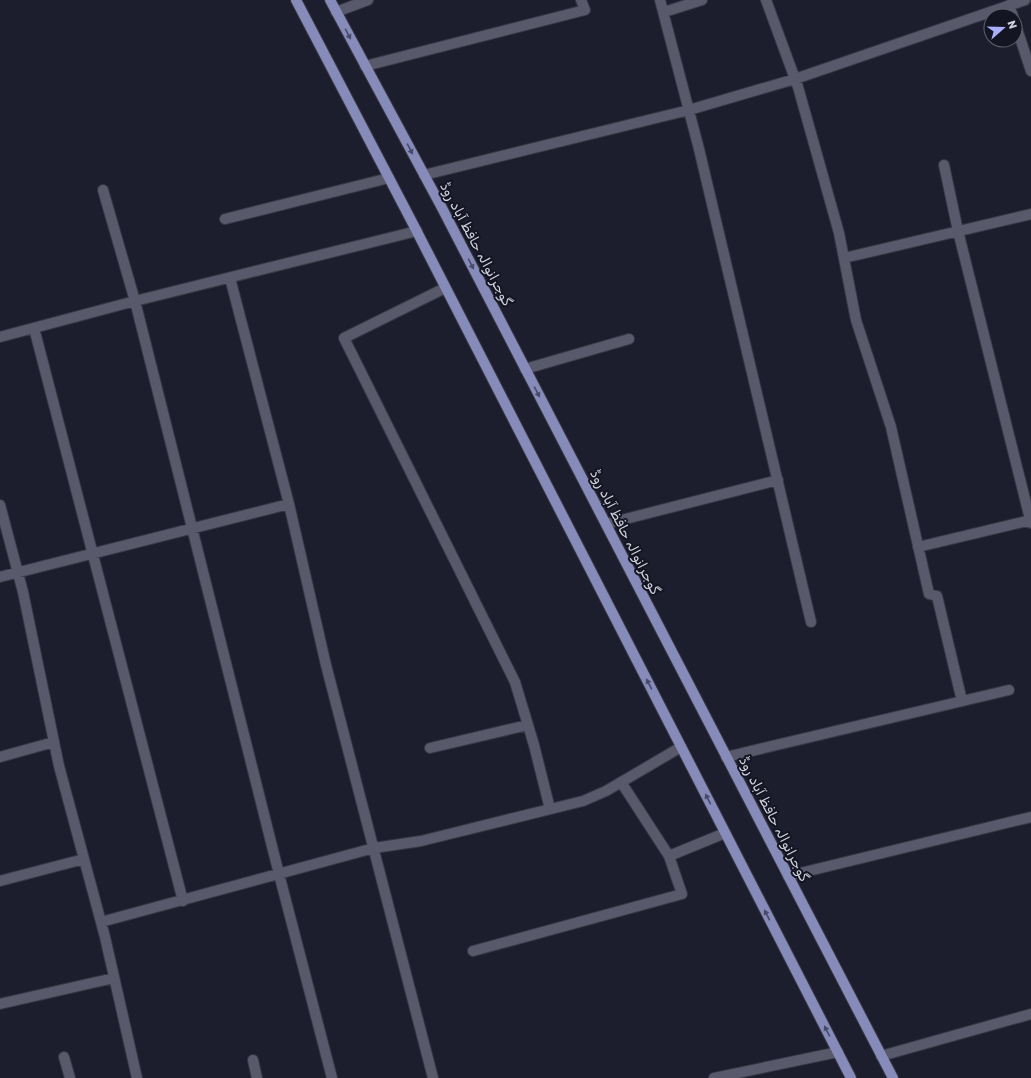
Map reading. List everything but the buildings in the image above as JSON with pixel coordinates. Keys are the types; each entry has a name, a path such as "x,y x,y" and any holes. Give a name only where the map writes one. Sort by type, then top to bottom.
{"main road":[{"path":"296,0 389,178 851,1078"},
{"name":"گوجرانوالہ حافظ آباد روڈ","path":"330,0 526,369 893,1078"}],"street":[{"path":"336,12 368,0"},
{"path":"365,66 573,14 585,10 581,0"},
{"path":"660,0 689,110 811,622"},
{"path":"664,12 702,0"},
{"path":"766,0 795,79 839,233 856,320 891,427 929,594 937,596 962,701"},
{"path":"424,175 689,110 795,79 1025,0"},
{"path":"1023,47 1031,71"},
{"path":"918,547 1031,521 958,231 944,165"},
{"path":"225,219 389,178"},
{"path":"103,190 135,301 278,874 332,1078"},
{"path":"844,258 1031,214"},
{"path":"0,337 135,301 416,231"},
{"path":"230,278 289,504 326,665 433,1078"},
{"path":"445,288 344,338 515,682 550,809"},
{"path":"34,328 183,901"},
{"path":"526,369 629,339"},
{"path":"606,524 778,480"},
{"path":"0,577 289,504"},
{"path":"0,506 18,572 54,742 101,922 137,1078"},
{"path":"726,757 1009,690"},
{"path":"430,748 528,725"},
{"path":"0,757 54,742"},
{"path":"101,922 374,848 421,841 583,801 606,790 681,747"},
{"path":"473,952 682,894 669,856 620,782"},
{"path":"788,876 1031,817"},
{"path":"669,856 725,833"},
{"path":"0,881 84,859"},
{"path":"0,1004 114,978"},
{"path":"881,1056 1031,1014"},
{"path":"714,1078 838,1052"},
{"path":"64,1057 70,1078"},
{"path":"253,1060 257,1078"}]}
